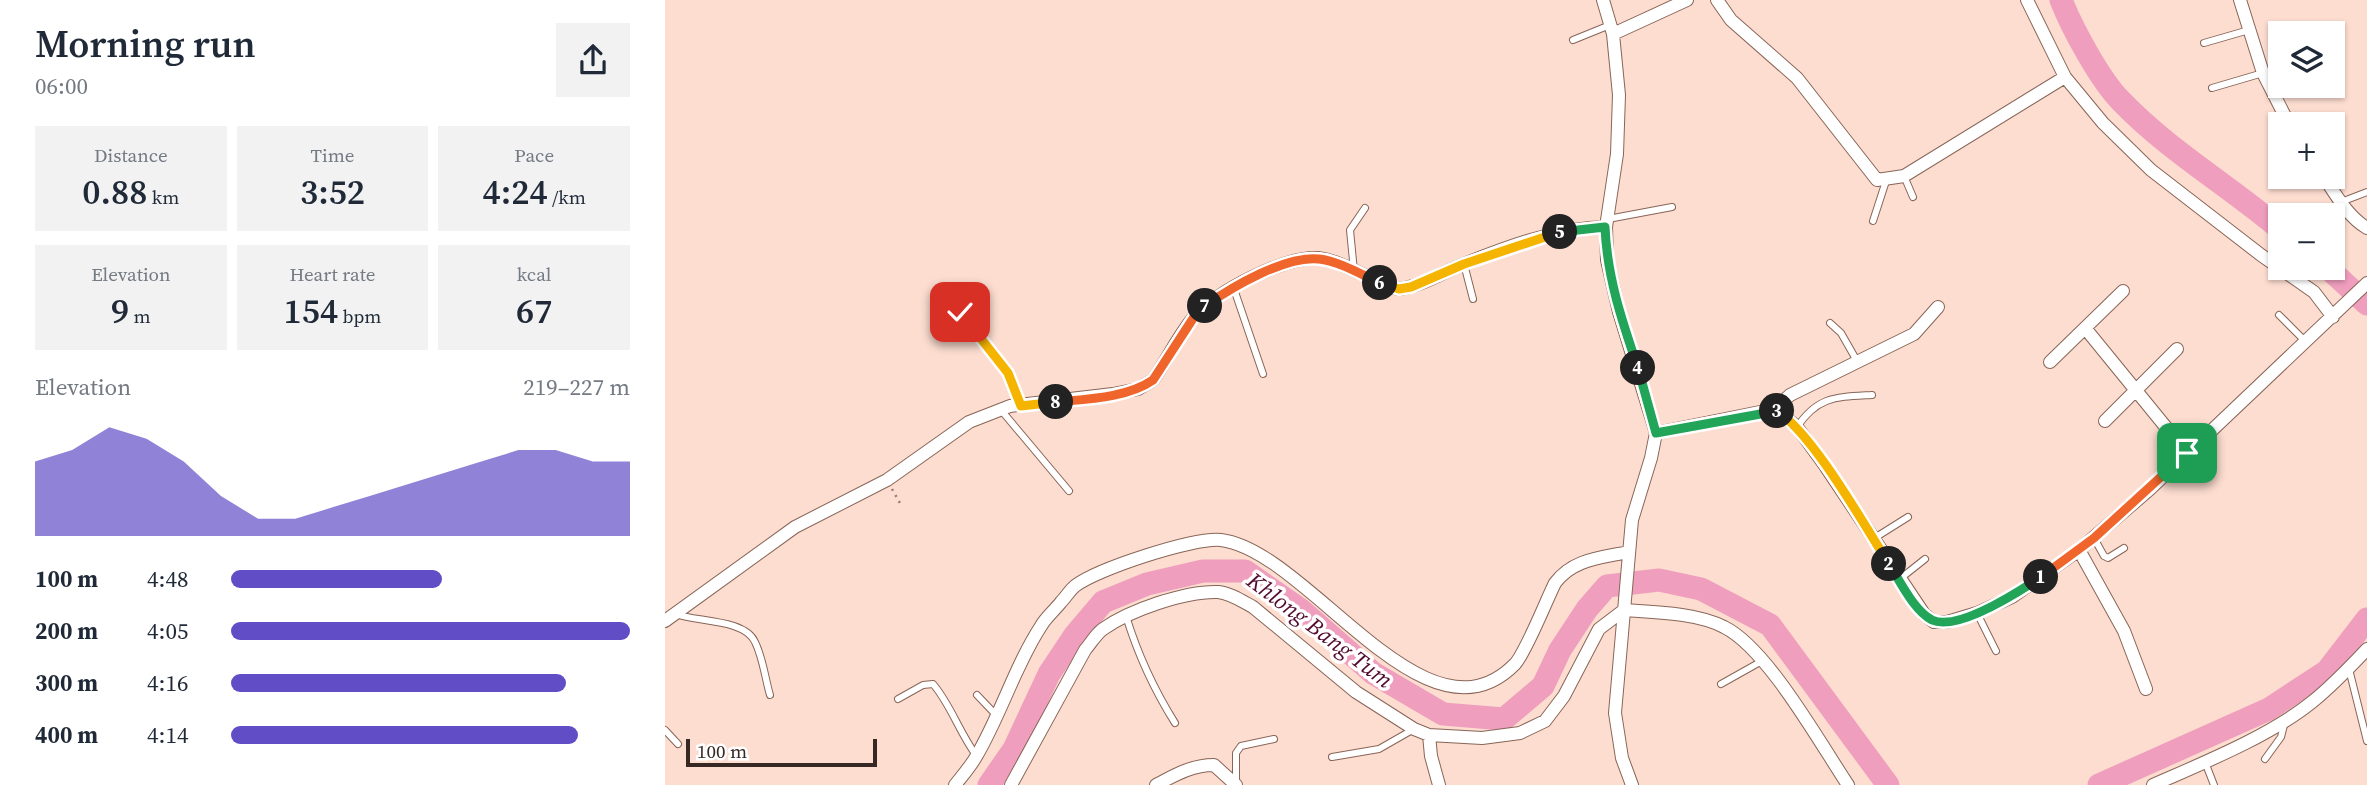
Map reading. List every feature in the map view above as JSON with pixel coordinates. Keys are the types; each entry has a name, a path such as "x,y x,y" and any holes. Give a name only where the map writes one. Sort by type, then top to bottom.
{"street":[{"path":"1603,0 1611,30 1619,95 1616,166 1606,223 1607,260 1656,433 1632,520 1615,713 1622,758 1632,785"},
{"path":"1611,30 1688,0"},
{"path":"1717,0 1731,20 1797,78 1877,180 1886,181 1904,176 2065,77"},
{"path":"2027,0 2065,77 2103,123 2151,170 2261,256 2314,292 2336,314"},
{"path":"2240,0 2263,73 2283,112"},
{"path":"2332,189 2358,223 2367,228"},
{"path":"668,617 795,527 887,480 969,422 1000,409 1113,394 1147,385 1194,317 1207,305 1234,289 1299,259 1319,258 1399,289 1411,287 1464,264 1551,234 1606,223"},
{"path":"1775,409 1797,427 1924,614 1934,622 1947,622 1977,613 2012,597 2094,538 2367,283"},
{"path":"2050,362 2123,291"},
{"path":"1656,433 1775,409 1790,395 1914,334 1938,307"},
{"path":"2085,328 2187,453"},
{"path":"2105,421 2177,349"},
{"path":"955,785 977,756 1041,626 1075,586 1115,566 1161,551 1220,540 1251,550 1308,589 1379,649 1413,672 1442,686 1467,688 1495,679 1516,663 1563,572 1576,563 1627,556"},
{"path":"2079,550 2124,631 2146,689"},
{"path":"1011,785 1085,650 1101,631 1126,616 1178,599 1219,592 1229,594 1266,616 1356,692 1414,729 1430,736 1506,737 1541,724 1556,709 1599,629 1624,606"},
{"path":"1624,606 1722,625 1746,640 1763,660 1846,784"},
{"path":"2153,785 2205,762 2285,720 2311,703 2367,649"},
{"path":"1430,736 1431,756 1439,785"},
{"path":"1156,785 1183,771 1202,765 1214,765 1236,785"}],"lane":[{"path":"1573,40 1611,30"},
{"path":"2204,43 2249,30"},
{"path":"2212,88 2263,73"},
{"path":"1904,176 1913,197"},
{"path":"1873,221 1886,181"},
{"path":"2340,202 2367,192"},
{"path":"1606,223 1672,207"},
{"path":"1355,272 1350,230 1365,208"},
{"path":"1464,264 1473,299"},
{"path":"1234,289 1263,374"},
{"path":"960,312 1008,373 1021,406"},
{"path":"2279,315 2306,342"},
{"path":"1830,323 1841,333 1857,362"},
{"path":"1797,427 1820,402 1839,397 1872,395"},
{"path":"1000,409 1069,491"},
{"path":"1873,539 1908,517"},
{"path":"2094,538 2104,556 2108,558 2124,548"},
{"path":"1899,579 1925,559"},
{"path":"1977,613 1996,651"},
{"path":"1126,616 1137,654 1155,692 1175,723"},
{"path":"668,617 735,625 748,631 755,641 770,695"},
{"path":"1721,684 1763,660"},
{"path":"2349,669 2367,741"},
{"path":"898,699 923,685 933,684 942,694 962,736 977,756"},
{"path":"977,695 997,716"},
{"path":"2265,760 2281,737 2285,720"},
{"path":"1332,757 1379,749 1414,729"},
{"path":"665,730 678,744"},
{"path":"1236,785 1236,753 1241,746 1274,739"},
{"path":"2205,762 2214,785"}],"path":[{"path":"887,480 901,505"}],"waterway":[{"name":"Khlong Bang Tum","path":"2061,0 2087,53 2121,101 2159,136 2268,219"},
{"name":"Khlong Bang Tum","path":"2341,280 2367,304"},
{"name":"Khlong Bang Tum","path":"989,785 1014,749 1049,674 1075,635 1103,602 1147,584 1203,571 1245,571 1301,610 1373,673 1443,714 1504,719 1543,686 1560,650 1587,609 1607,586 1659,580 1701,589 1770,625 1888,785"},
{"name":"Khlong Bang Tum","path":"2099,785 2269,709 2327,671 2367,619"}],"route":[{"path":"960,312 1008,373 1021,406 1066,401 1113,394 1147,385 1194,317 1207,305 1279,266 1299,259 1328,260 1399,289 1411,287 1464,264 1551,234 1584,227 1605,227 1612,285 1652,412 1656,433 1775,409 1786,416 1826,467 1924,614 1934,622 1965,617 2012,597 2094,538 2187,453"}]}
